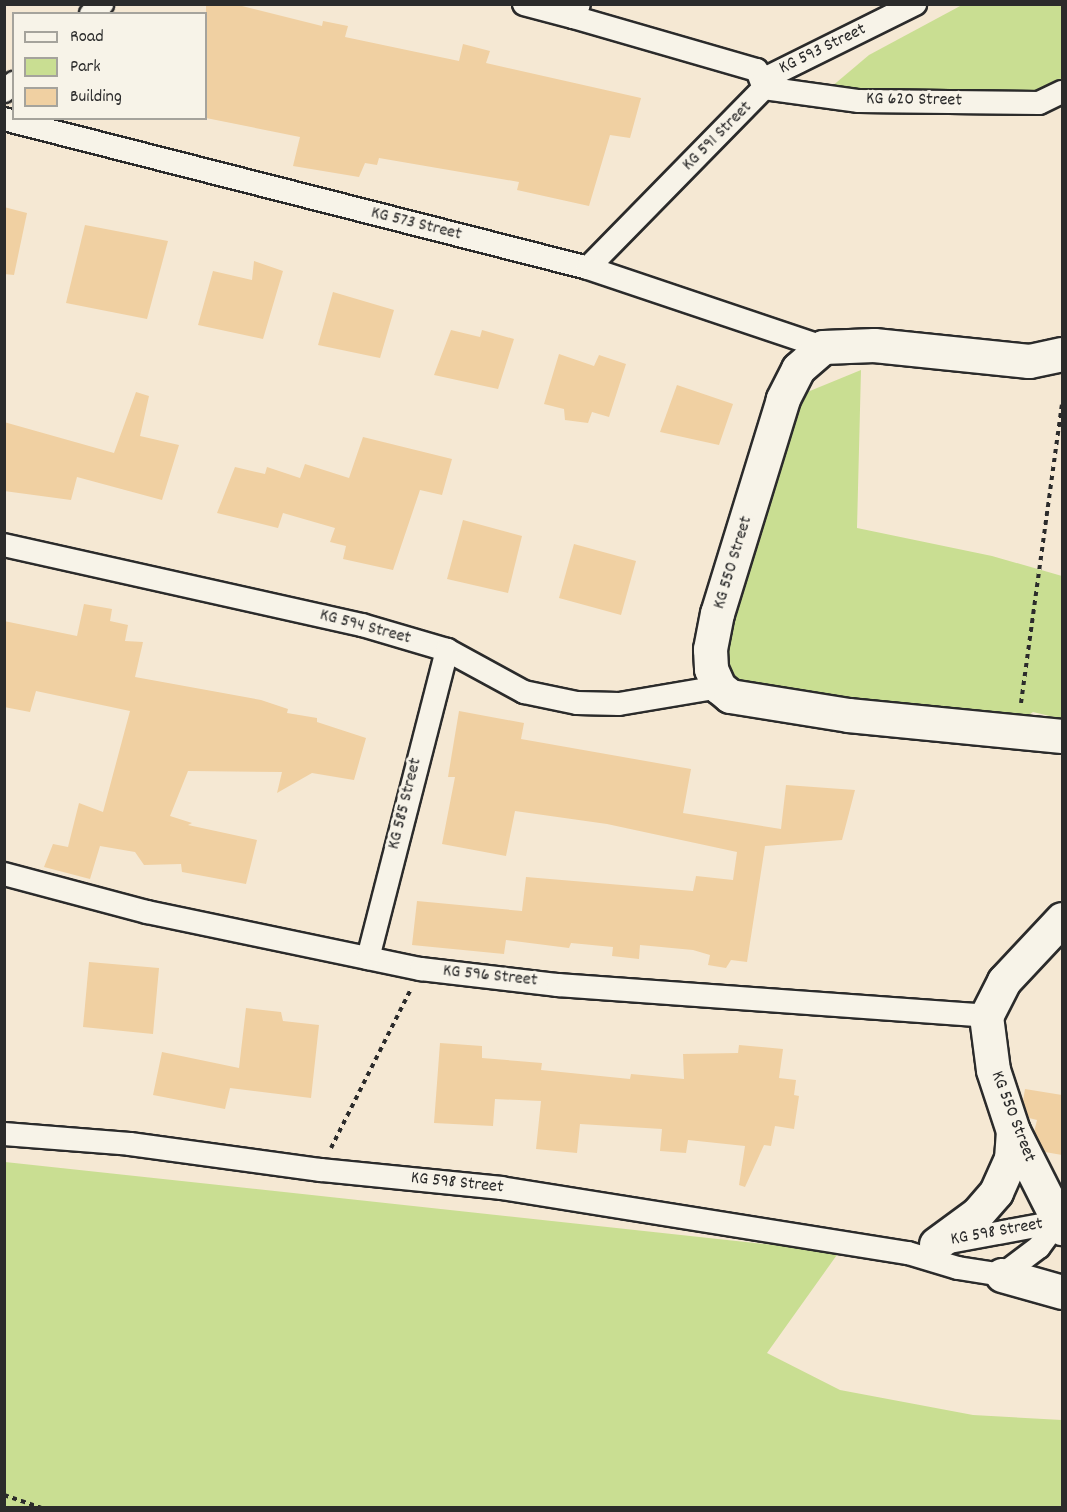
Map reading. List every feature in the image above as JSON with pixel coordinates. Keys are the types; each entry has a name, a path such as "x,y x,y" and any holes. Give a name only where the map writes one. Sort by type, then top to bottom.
{"street":[{"path":"524,4 576,11 757,70 764,84"},
{"name":"KG 593 Street","path":"764,84 915,4"},
{"name":"KG 620 Street","path":"764,84 859,101 1039,103 1062,92"},
{"name":"KG 591 Street","path":"588,268 764,84"},
{"name":"KG 573 Street","path":"4,119 588,268 823,347"},
{"path":"823,347 874,345 1029,361 1062,354"},
{"name":"KG 550 Street","path":"719,687 711,669 710,649 717,614 780,410 798,369 823,347"},
{"name":"KG 594 Street","path":"4,545 362,625 447,650 524,692 577,702 619,704 719,687"},
{"name":"KG 585 Street","path":"368,958 447,650"},
{"path":"719,687 730,696 848,715 1062,736"},
{"name":"KG 596 Street","path":"4,874 147,912 421,969 558,985 986,1016"},
{"path":"986,1016 1004,981 1062,919"},
{"name":"KG 550 Street","path":"986,1016 993,1070 1013,1131 1060,1225"},
{"path":"922,1249 978,1214 996,1192 1011,1159 1013,1131"},
{"name":"KG 598 Street","path":"4,1134 130,1144 321,1170 501,1188 922,1249 1060,1225"},
{"name":"KG 598 Street","path":"922,1249 958,1268 1002,1275 1040,1247 1060,1225"},
{"path":"1002,1275 1062,1292"}],"path":[{"path":"1017,731 1062,405"},
{"path":"321,1170 421,969"},
{"path":"4,1495 41,1508"}],"green space":[{"path":"962,5 1062,5 1062,88 1036,107 824,93 869,55"},
{"path":"861,370 857,528 992,556 1062,576 1062,719 1033,712 995,738 722,702 700,663 783,402"},
{"path":"5,1162 839,1252 767,1353 840,1390 973,1415 1062,1420 1062,1507 5,1508"}],"building":[{"path":"206,4 234,4 322,26 323,21 348,26 345,37 459,61 463,44 490,51 486,63 641,98 630,138 610,135 589,206 517,190 519,182 379,158 377,165 365,163 359,177 293,166 300,137 207,118"},
{"path":"4,207 27,213 14,275 4,274"},
{"path":"85,225 168,241 147,319 66,303"},
{"path":"254,261 283,271 263,339 198,325 213,271 252,280"},
{"path":"333,292 394,310 380,358 318,345"},
{"path":"451,330 480,337 482,330 514,339 498,389 434,375"},
{"path":"559,354 594,366 599,355 626,364 609,417 592,412 588,423 565,420 564,409 544,404"},
{"path":"677,385 733,404 719,445 660,432"},
{"path":"136,392 149,396 140,436 179,445 162,500 77,477 71,500 4,491 4,422 114,453"},
{"path":"363,437 452,459 442,495 420,490 393,570 343,559 346,546 330,542 335,528 283,513 278,528 217,513 235,467 265,474 267,467 300,478 305,464 349,478"},
{"path":"463,520 522,536 508,593 447,579"},
{"path":"574,544 636,561 621,615 559,598"},
{"path":"84,604 112,609 110,621 128,625 125,641 143,642 135,677 261,700 288,709 287,713 317,718 317,722 366,738 354,780 312,773 277,793 282,772 188,771 170,816 192,823 188,825 257,840 246,884 182,872 181,864 144,865 135,852 100,846 90,879 44,867 53,844 68,847 79,803 103,812 130,711 36,691 30,712 4,707 4,621 77,636"},
{"path":"459,711 524,723 521,739 691,769 683,813 781,829 786,785 855,790 842,840 765,846 747,962 731,960 726,968 708,965 710,955 693,950 640,945 639,959 612,956 613,947 571,943 569,948 506,940 504,954 412,945 417,901 522,911 526,877 693,891 696,876 733,880 737,852 607,824 515,811 506,856 442,844 455,777 448,777"},
{"path":"89,962 159,968 153,1034 83,1027"},
{"path":"246,1008 281,1012 283,1021 319,1025 311,1098 230,1088 225,1109 153,1095 162,1052 239,1068"},
{"path":"440,1043 482,1046 482,1058 542,1063 541,1070 630,1079 631,1074 684,1079 683,1054 738,1053 739,1045 783,1049 779,1078 796,1080 794,1095 799,1096 794,1129 775,1126 771,1146 764,1145 745,1187 739,1185 745,1146 688,1140 686,1153 660,1151 662,1129 580,1124 577,1153 536,1149 541,1101 495,1099 493,1126 434,1123"},
{"path":"1025,1089 1062,1095 1062,1155 1045,1152 1034,1132 1037,1120 1029,1118 1023,1101"}]}
